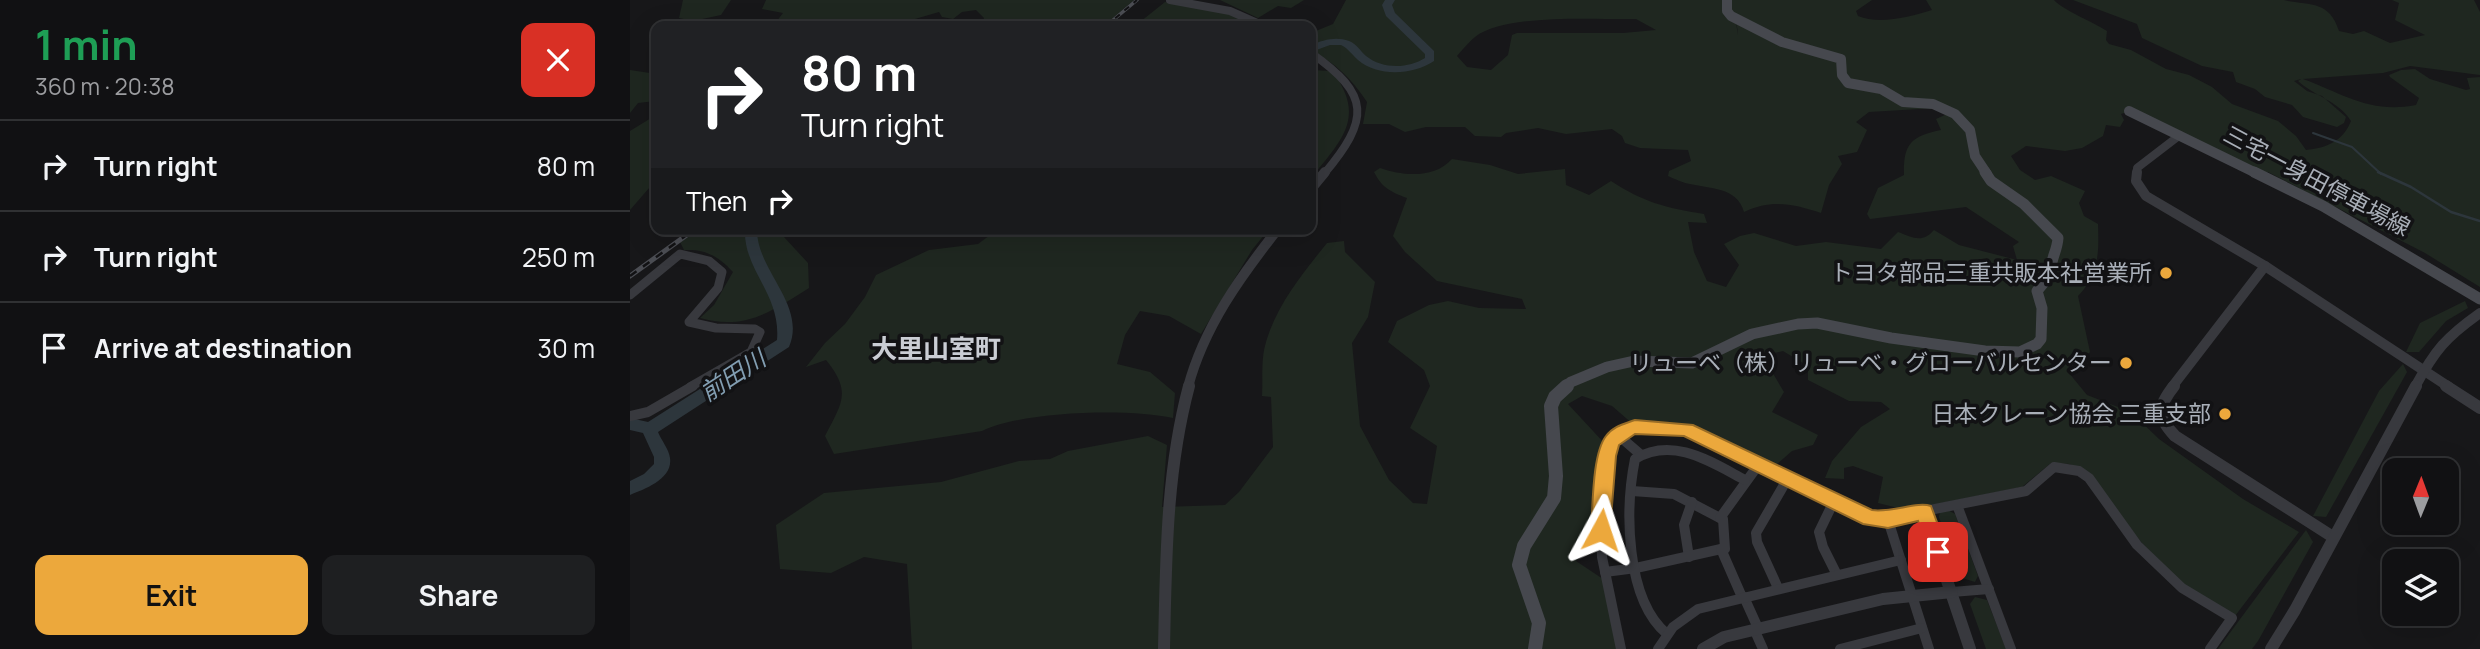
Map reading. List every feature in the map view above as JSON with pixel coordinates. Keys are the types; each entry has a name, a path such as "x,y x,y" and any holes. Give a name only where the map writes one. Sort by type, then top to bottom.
{"main road":[{"path":"1535,649 1539,623 1520,559 1525,541 1554,498 1551,406 1555,397 1571,382 1595,371 1627,362 1692,363 1752,334 1798,324 1817,323 1882,336 1985,351 2020,352 2038,344 2041,339 2042,308 2037,291 2051,274 2050,259 2057,249 2059,237 2024,204 1991,181 1975,156 1973,135 1967,125 1950,111 1938,106 1905,102 1881,89 1849,83 1842,75 1841,59 1782,43 1731,16 1727,11 1727,0"},
{"name":"三宅一身田停車場線","path":"2129,111 2323,206 2480,299"}],"street":[{"path":"1170,0 1219,8 1252,21"},
{"path":"1316,57 1334,67 1346,80 1354,93 1359,112 1351,138 1316,183"},
{"path":"2180,135 2139,165 2136,178 2141,189 2160,206 2265,266 2480,408"},
{"path":"1164,649 1167,503 1173,449 1188,389 1203,344 1225,302 1274,235"},
{"path":"630,295 680,254 695,257 715,263 723,272 718,288 690,322 716,328 755,328 760,332 751,352 649,412 630,416"},
{"path":"2265,266 2162,401 2160,414 2166,426 2180,440 2333,537"},
{"path":"2271,649 2295,610 2424,371 2449,335 2480,313"},
{"path":"1621,649 1605,572 1601,530 1610,443 1618,435 1635,427 1687,429 1870,518 1888,520 2026,491 2054,467 2085,474 2137,545 2182,588 2232,618 2210,649"},
{"path":"1618,435 1640,454"},
{"path":"1667,634 1647,612 1636,568 1632,539 1634,463 1640,454 1656,450 1691,453 1747,482 1759,464"},
{"path":"1779,588 1757,542 1756,533 1788,478"},
{"path":"1720,518 1745,480"},
{"path":"1605,572 1725,549 1723,519 1692,502 1665,492 1632,491"},
{"path":"1835,501 1821,526 1819,537 1837,575"},
{"path":"1689,557 1684,525 1692,502"},
{"path":"1957,505 2011,649"},
{"path":"1924,512 1970,649"},
{"path":"1888,520 1930,649"},
{"path":"1721,550 1763,649"},
{"path":"1658,649 1667,634 1682,619 1698,609 1901,560"},
{"path":"1703,649 1724,637 1756,628 1912,595 1989,589"},
{"path":"1840,649 1923,628"}],"shaded area":[{"path":"683,0 731,0 721,15 693,21 679,18"},
{"path":"766,0 1134,0 1110,21 983,21 984,18 976,10 962,12 953,19 942,17 939,12 914,21 777,21 783,13 762,9"},
{"path":"1220,0 1304,0 1291,8 1278,6 1258,18"},
{"path":"1346,0 1724,0 1736,23 1738,35 1737,26 1730,0 1872,0 1856,11 1858,16 1885,20 1932,10 1926,0 2054,0 2107,31 2106,40 2109,44 2131,50 2166,69 2189,75 2212,87 2232,104 2278,121 2296,136 2306,150 2333,142 2344,134 2351,121 2340,108 2325,98 2346,117 2344,123 2337,127 2303,117 2292,105 2265,97 2255,89 2236,82 2233,72 2202,66 2142,38 2137,24 2073,0 2284,0 2324,9 2335,21 2339,31 2353,34 2364,31 2390,43 2425,35 2395,20 2399,3 2392,0 2474,0 2480,12 2480,75 2410,66 2383,73 2303,79 2371,105 2400,107 2416,105 2419,98 2390,77 2389,75 2401,70 2415,69 2430,79 2466,90 2470,89 2467,78 2480,77 2480,287 2425,253 2268,172 2266,174 2130,111 2121,114 2124,120 2120,127 2106,125 2103,136 2082,148 2065,151 2026,146 2011,156 2020,170 2035,180 2051,176 2085,191 2079,203 2084,216 2098,224 2094,272 2078,296 2090,352 2069,373 2087,395 2131,412 2159,439 2243,499 2299,532 2235,616 2185,587 2142,543 2083,469 2069,464 2051,463 2022,487 1906,510 1878,503 1883,477 1853,466 1844,468 1844,479 1825,478 1832,461 1861,427 1890,409 1881,402 1849,401 1808,380 1808,366 1783,351 1770,354 1768,365 1784,392 1772,412 1818,435 1813,445 1792,451 1775,466 1700,431 1634,425 1612,406 1582,396 1568,404 1606,445 1593,520 1576,561 1603,579 1618,649 912,649 907,564 864,557 831,573 780,569 776,525 824,493 941,482 1019,461 1050,459 1068,451 1148,436 1167,445 1162,507 1225,505 1239,492 1273,447 1271,397 1262,396 1262,371 1265,346 1275,318 1299,279 1327,243 1344,241 1345,252 1375,282 1368,317 1352,343 1360,426 1389,480 1413,503 1427,504 1437,446 1410,428 1430,386 1424,370 1388,342 1397,321 1429,305 1448,301 1479,308 1526,309 1522,299 1437,281 1405,252 1393,236 1407,198 1380,182 1374,172 1380,168 1398,173 1427,173 1452,159 1490,165 1518,174 1565,169 1566,185 1589,195 1611,181 1655,203 1704,214 1707,223 1688,222 1694,252 1707,281 1726,287 1739,265 1724,244 1754,233 1796,246 1826,242 1881,249 1898,232 1921,238 1934,230 1959,245 2017,260 2013,246 2019,242 1966,207 1870,219 1867,214 1878,188 1904,175 1905,155 1911,143 1916,138 1941,130 1936,119 1947,114 1936,108 1869,112 1856,122 1867,130 1857,152 1838,156 1842,164 1829,185 1821,213 1782,204 1764,205 1744,212 1741,204 1729,193 1685,183 1668,176 1669,171 1691,161 1688,150 1640,148 1625,143 1622,136 1612,129 1566,134 1538,128 1506,133 1501,137 1475,136 1465,127 1426,127 1405,132 1389,124 1363,124 1367,102 1349,79 1316,53 1316,31 1333,24","holes":["1636,19 1656,30 1623,33 1517,33 1512,35 1508,55 1491,70 1467,67 1457,56 1475,37 1489,29 1529,21","2301,79 2298,81 2318,95 2294,81"]},
{"path":"1165,2 1220,11 1244,21 1141,21"},
{"path":"630,70 650,73 651,102 638,103 630,113"},
{"path":"1316,70 1332,71 1348,102 1346,128 1316,172"},
{"path":"651,118 651,186 630,210 630,131"},
{"path":"691,235 785,235 808,263 809,288 770,311 745,320 731,322 700,318 714,305 733,272 711,255 684,250 680,242"},
{"path":"990,235 1264,235 1252,250 1201,334 1169,316 1140,311 1125,335 1117,364 1150,372 1175,393 1173,418 1104,412 1049,415 1000,424 982,431 834,454 825,436 840,406 842,389 826,360 806,367 845,324 865,297 876,275 929,250 978,244"},
{"path":"2465,301 2468,308 2446,321 2419,352 2406,352 2420,323"},
{"path":"2403,364 2407,372 2326,517 2313,516 2379,391"},
{"path":"1948,510 1955,514 1978,576 1975,582 1959,577 1939,517 1940,512"},
{"path":"2306,530 2313,542 2258,641 2252,649 2218,649"},
{"path":"1975,597 1987,600 2006,649 1986,649 1970,604"}],"waterway":[{"name":"前田川","path":"1316,47 1334,42 1348,44 1363,59 1387,68 1423,64 1430,59 1430,53 1390,14 1387,5 1390,0"},
{"path":"2313,133 2352,147 2380,173"},
{"path":"2380,173 2411,187 2451,212 2480,221"},
{"name":"前田川","path":"650,429 784,343 782,310 754,253 751,235"},
{"name":"前田川","path":"630,424 650,429"},
{"name":"前田川","path":"630,488 655,475 662,464 662,457 650,429"}],"railway":[{"path":"1112,21 1137,0"},
{"path":"630,276 687,235"}],"place":[{"name":"トヨタ部品三重共販本社営業所","path":"2166,273"},
{"name":"リューベ（株）リューベ・グローバルセンター","path":"2126,363"},
{"name":"日本クレーン協会 三重支部","path":"2225,414"}],"district":[{"name":"大里山室町","path":"936,349"}],"route":[{"path":"1601,530 1607,456 1612,441 1623,431 1635,427 1687,429 1864,516 1888,520 1924,512 1938,552"}]}
